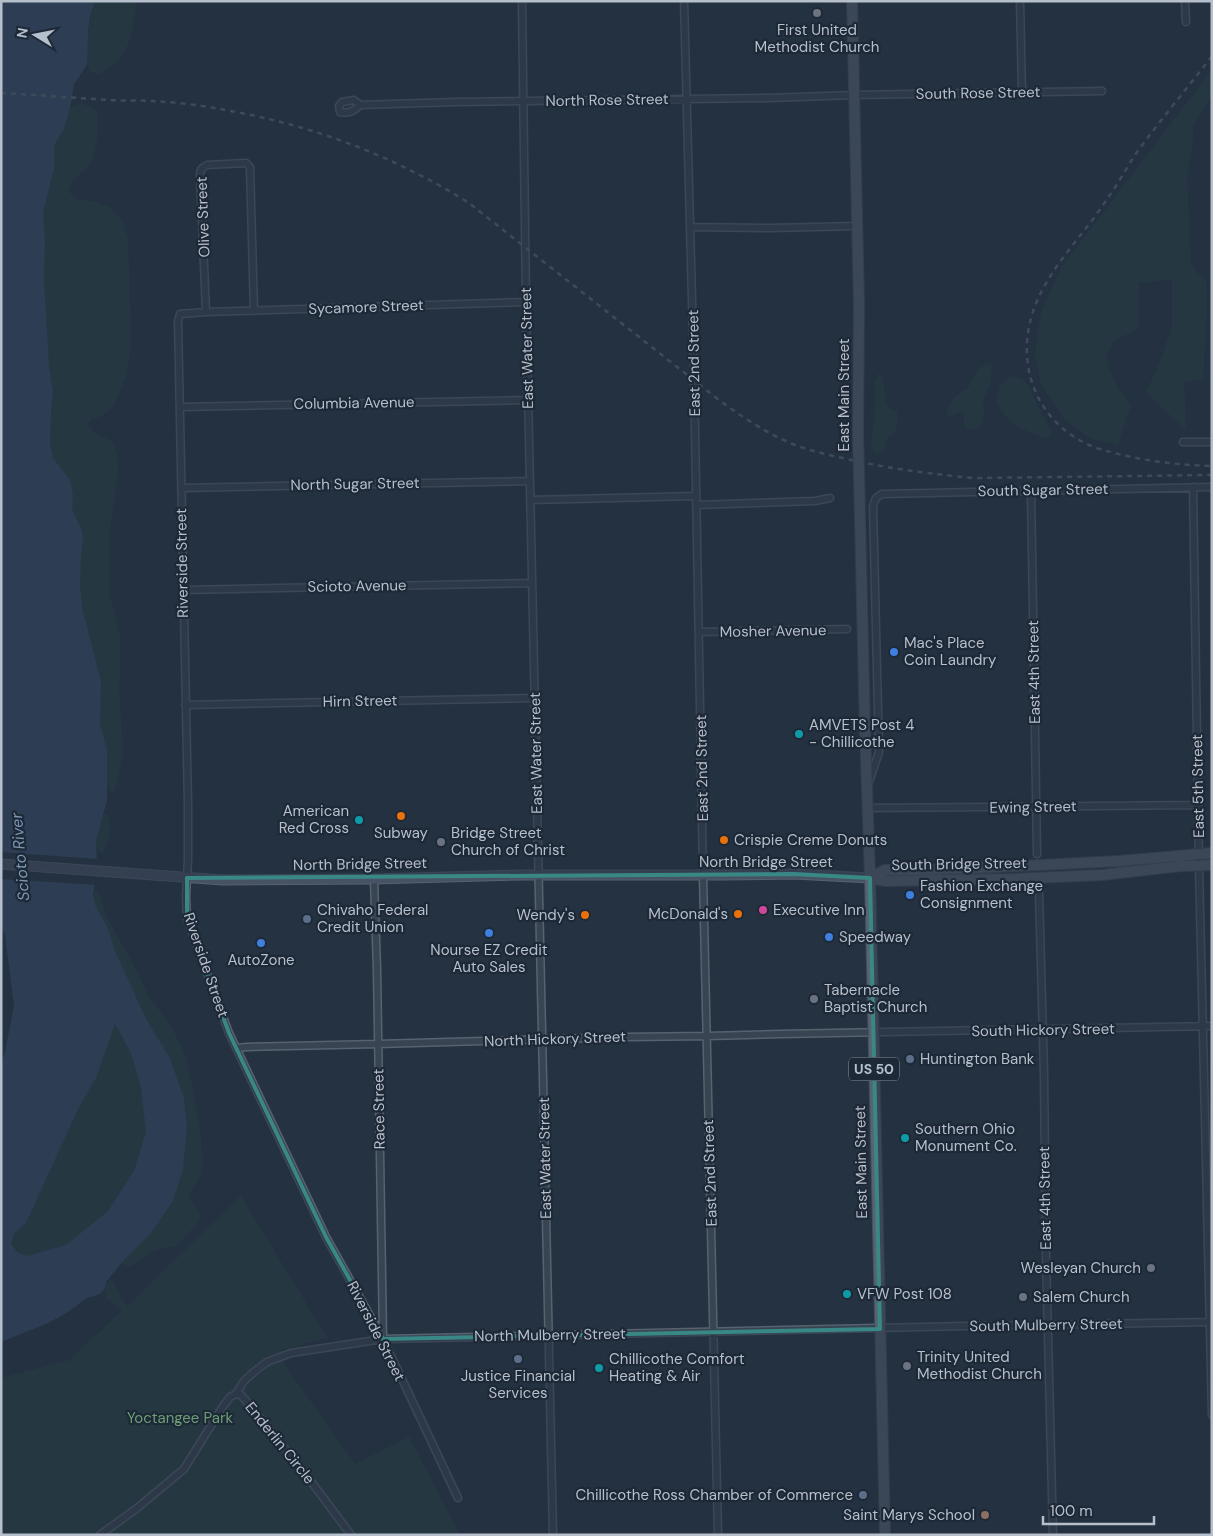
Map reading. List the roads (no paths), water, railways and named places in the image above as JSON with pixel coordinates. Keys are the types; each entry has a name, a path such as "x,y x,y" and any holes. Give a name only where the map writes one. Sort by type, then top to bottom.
{"main road":[{"name":"East Main Street","path":"852,1 859,303 858,434 885,1535"},
{"name":"South Bridge Street","path":"870,878 885,870 1080,863 1212,853"},
{"name":"North Bridge Street","path":"1,864 223,880 538,875 794,874 870,878"},
{"name":"South Bridge Street","path":"870,878 886,881 1012,879 1118,874 1156,869 1212,866"}],"street":[{"name":"East Water Street","path":"522,1 534,698 553,1535"},
{"name":"East 2nd Street","path":"684,1 691,227 718,1535"},
{"path":"1020,1 1022,93"},
{"path":"1185,1 1186,22"},
{"name":"South Rose Street","path":"854,95 1102,91"},
{"name":"North Rose Street","path":"360,105 523,100 854,95"},
{"name":"Olive Street","path":"206,312 200,173 202,168 207,165 246,163 250,167 254,311"},
{"path":"691,227 857,226"},
{"name":"Sycamore Street","path":"206,312 526,302"},
{"name":"Riverside Street","path":"206,312 184,313 178,317 188,805 187,919 236,1048 326,1236 383,1339 458,1498"},
{"name":"Columbia Avenue","path":"180,407 529,400"},
{"path":"1183,442 1212,442"},
{"name":"North Sugar Street","path":"181,488 530,481"},
{"name":"East 5th Street","path":"1193,487 1199,866 1209,1171 1212,1414"},
{"name":"South Sugar Street","path":"876,498 882,494 1212,487"},
{"name":"East 4th Street","path":"1031,490 1037,854"},
{"path":"530,500 696,496"},
{"path":"696,505 815,501 830,498"},
{"name":"East Main Street","path":"867,788 879,752 873,506 873,501 876,498"},
{"name":"Scioto Avenue","path":"183,590 532,583"},
{"name":"Mosher Avenue","path":"699,632 848,629"},
{"name":"Hirn Street","path":"185,705 534,698"},
{"name":"Ewing Street","path":"867,808 1198,805"},
{"name":"Race Street","path":"374,878 383,1339"},
{"name":"East 4th Street","path":"1039,892 1053,1535"},
{"name":"South Hickory Street","path":"873,1032 1212,1026"},
{"name":"North Hickory Street","path":"236,1048 542,1038 873,1032"},
{"name":"South Mulberry Street","path":"880,1328 1211,1322"},
{"name":"North Mulberry Street","path":"236,1394 244,1380 254,1371 267,1362 291,1353 383,1339 880,1328"},
{"name":"Enderlin Circle","path":"100,1535 136,1509 184,1469 222,1408 230,1397 236,1394 248,1402 351,1535"}],"water":[{"name":"Scioto River","path":"1,1 95,1 88,32 87,65 74,84 64,129 54,146 54,168 43,213 45,240 44,278 49,367 53,391 50,445 53,458 70,480 73,495 72,509 82,531 80,585 82,607 101,682 100,725 107,749 107,800 96,841 97,866 93,895 95,905 107,926 115,951 146,1019 169,1056 184,1098 187,1127 183,1169 173,1201 151,1233 122,1262 106,1282 105,1288 100,1294 87,1298 68,1312 48,1323 1,1342 1,1062 5,1052 14,1006 5,935 1,928","holes":["115,1024 130,1051 141,1087 146,1132 134,1171 108,1211 66,1245 27,1256 18,1253 11,1244 14,1234 26,1223 78,1109 96,1078"]}],"railway":[{"path":"1212,56 1131,160 1116,187 1050,277 1035,306 1029,327 1027,347 1028,368 1042,405 1054,420 1070,434 1093,447 1144,460 1212,466"},
{"path":"1,93 159,101 207,107 289,124 352,144 382,157 441,186 469,203 719,400 761,428 803,448 881,466 973,478 1212,475"}],"place":[{"name":"First United Methodist Church","path":"817,13"},
{"name":"Mac's Place Coin Laundry","path":"894,652"},
{"name":"AMVETS Post 4 - Chillicothe","path":"799,734"},
{"name":"Subway","path":"401,816"},
{"name":"American Red Cross","path":"359,820"},
{"name":"Crispie Creme Donuts","path":"724,840"},
{"name":"Bridge Street Church of Christ","path":"441,842"},
{"name":"Fashion Exchange Consignment","path":"910,895"},
{"name":"Executive Inn","path":"763,910"},
{"name":"McDonald's","path":"738,914"},
{"name":"Wendy's","path":"585,915"},
{"name":"Chivaho Federal Credit Union","path":"307,919"},
{"name":"Nourse EZ Credit Auto Sales","path":"489,933"},
{"name":"Speedway","path":"829,937"},
{"name":"AutoZone","path":"261,943"},
{"name":"Tabernacle Baptist Church","path":"814,999"},
{"name":"Huntington Bank","path":"910,1059"},
{"name":"Southern Ohio Monument Co.","path":"905,1138"},
{"name":"Wesleyan Church","path":"1151,1268"},
{"name":"VFW Post 108","path":"847,1294"},
{"name":"Salem Church","path":"1023,1297"},
{"name":"Justice Financial Services","path":"518,1359"},
{"name":"Trinity United Methodist Church","path":"907,1366"},
{"name":"Chillicothe Comfort Heating & Air","path":"599,1368"},
{"name":"Chillicothe Ross Chamber of Commerce","path":"863,1495"},
{"name":"Saint Marys School","path":"985,1515"}],"park label":[{"name":"Yoctangee Park","path":"180,1418"}]}
